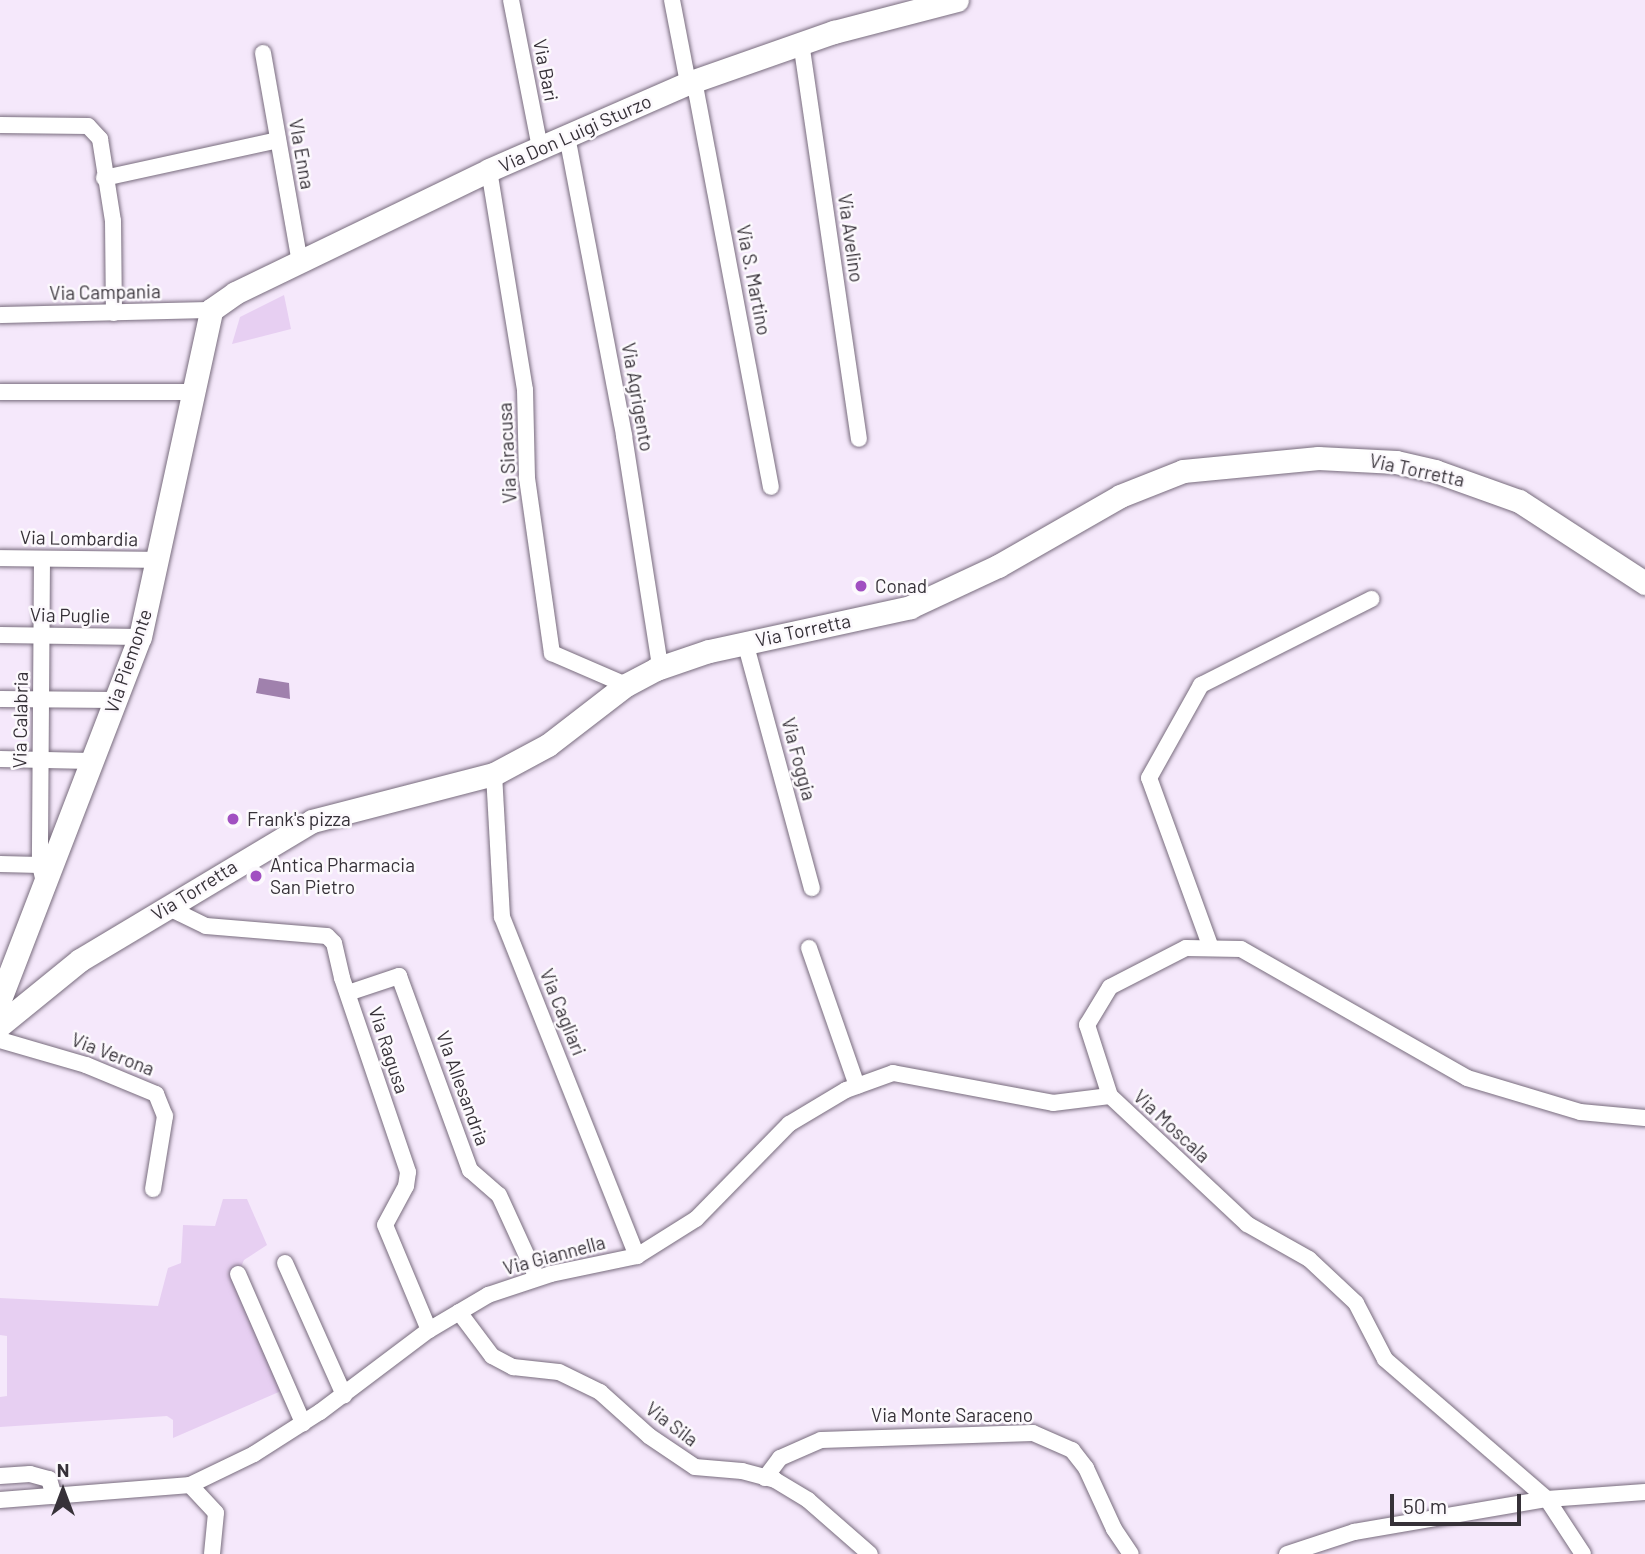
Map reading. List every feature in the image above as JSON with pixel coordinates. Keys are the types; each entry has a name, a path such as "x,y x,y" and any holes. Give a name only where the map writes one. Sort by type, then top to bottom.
{"street":[{"name":"Via Bari","path":"511,0 540,148"},
{"name":"Via S. Martino","path":"672,0 691,81 771,487"},
{"name":"Via Don Luigi Sturzo","path":"211,310 235,293 489,170 691,81 801,42 957,0"},
{"name":"Via Avelino","path":"801,42 859,439"},
{"name":"VIa Enna","path":"264,53 300,262"},
{"path":"0,125 88,126 100,139 104,178 113,221 114,313"},
{"name":"Via Agrigento","path":"567,136 624,436 660,667"},
{"path":"104,178 278,140"},
{"name":"Via Siracusa","path":"489,170 525,390 527,478 552,653 626,685"},
{"name":"Via Campania","path":"0,315 211,310"},
{"name":"Via Piemonte","path":"0,999 42,873 91,761 140,637 211,310"},
{"path":"0,392 195,392"},
{"name":"Via Torretta","path":"0,1025 80,960 312,821 495,774 548,745 626,685 660,667 745,642 910,607 1010,560 1120,496 1183,471 1318,458 1395,462 1474,482 1551,519 1645,583"},
{"name":"Via Lombardia","path":"0,558 158,560"},
{"name":"Via Calabria","path":"42,559 42,873"},
{"path":"1211,948 1149,778 1201,685 1371,599"},
{"name":"Via Puglie","path":"0,635 140,637"},
{"name":"Via Foggia","path":"745,642 812,888"},
{"path":"0,699 116,700"},
{"path":"0,759 91,761"},
{"name":"Via Cagliari","path":"495,774 502,917 637,1256"},
{"path":"0,864 42,873"},
{"name":"Via Ragusa","path":"167,907 206,926 327,936 334,943 408,1172 406,1186 384,1225 429,1330"},
{"path":"809,948 857,1086"},
{"name":"Via Moscala","path":"1583,1554 1547,1499 1385,1359 1356,1303 1318,1268 1247,1224 1110,1096 1087,1025 1110,987 1186,948 1241,949 1467,1078 1580,1112 1645,1118"},
{"name":"VIa Allesandria","path":"348,993 399,976 470,1170 499,1195 537,1278"},
{"name":"Via Verona","path":"0,1040 86,1065 156,1094 165,1116 153,1189"},
{"name":"Via Giannella","path":"0,1500 190,1485 254,1454 303,1423 429,1330 488,1295 537,1278 637,1256 696,1219 789,1124 857,1086 893,1073 1053,1103 1110,1096"},
{"path":"285,1263 344,1395"},
{"path":"238,1274 303,1423"},
{"name":"Via Sila","path":"459,1312 492,1356 513,1367 559,1372 600,1392 649,1436 695,1467 765,1478 808,1500 870,1554"},
{"name":"Via Monte Saraceno","path":"765,1478 780,1458 821,1440 1033,1433 1055,1440 1079,1459 1131,1554"},
{"path":"0,1476 30,1474 49,1479 54,1496"},
{"path":"190,1485 216,1513 212,1554"},
{"path":"1287,1554 1354,1532 1547,1499 1645,1492"}],"shaded area":[{"path":"284,295 291,329 232,344 240,317"},
{"path":"259,678 289,683 290,699 256,693"},
{"path":"223,1199 247,1199 267,1245 244,1260 238,1274 288,1388 173,1438 173,1420 167,1416 0,1427 0,1397 7,1396 7,1336 0,1335 0,1298 158,1306 168,1268 181,1263 183,1225 215,1226"}],"place":[{"name":"Conad","path":"861,586"},
{"name":"Frank's pizza","path":"233,819"},
{"name":"Antica Pharmacia San Pietro","path":"256,876"}]}
